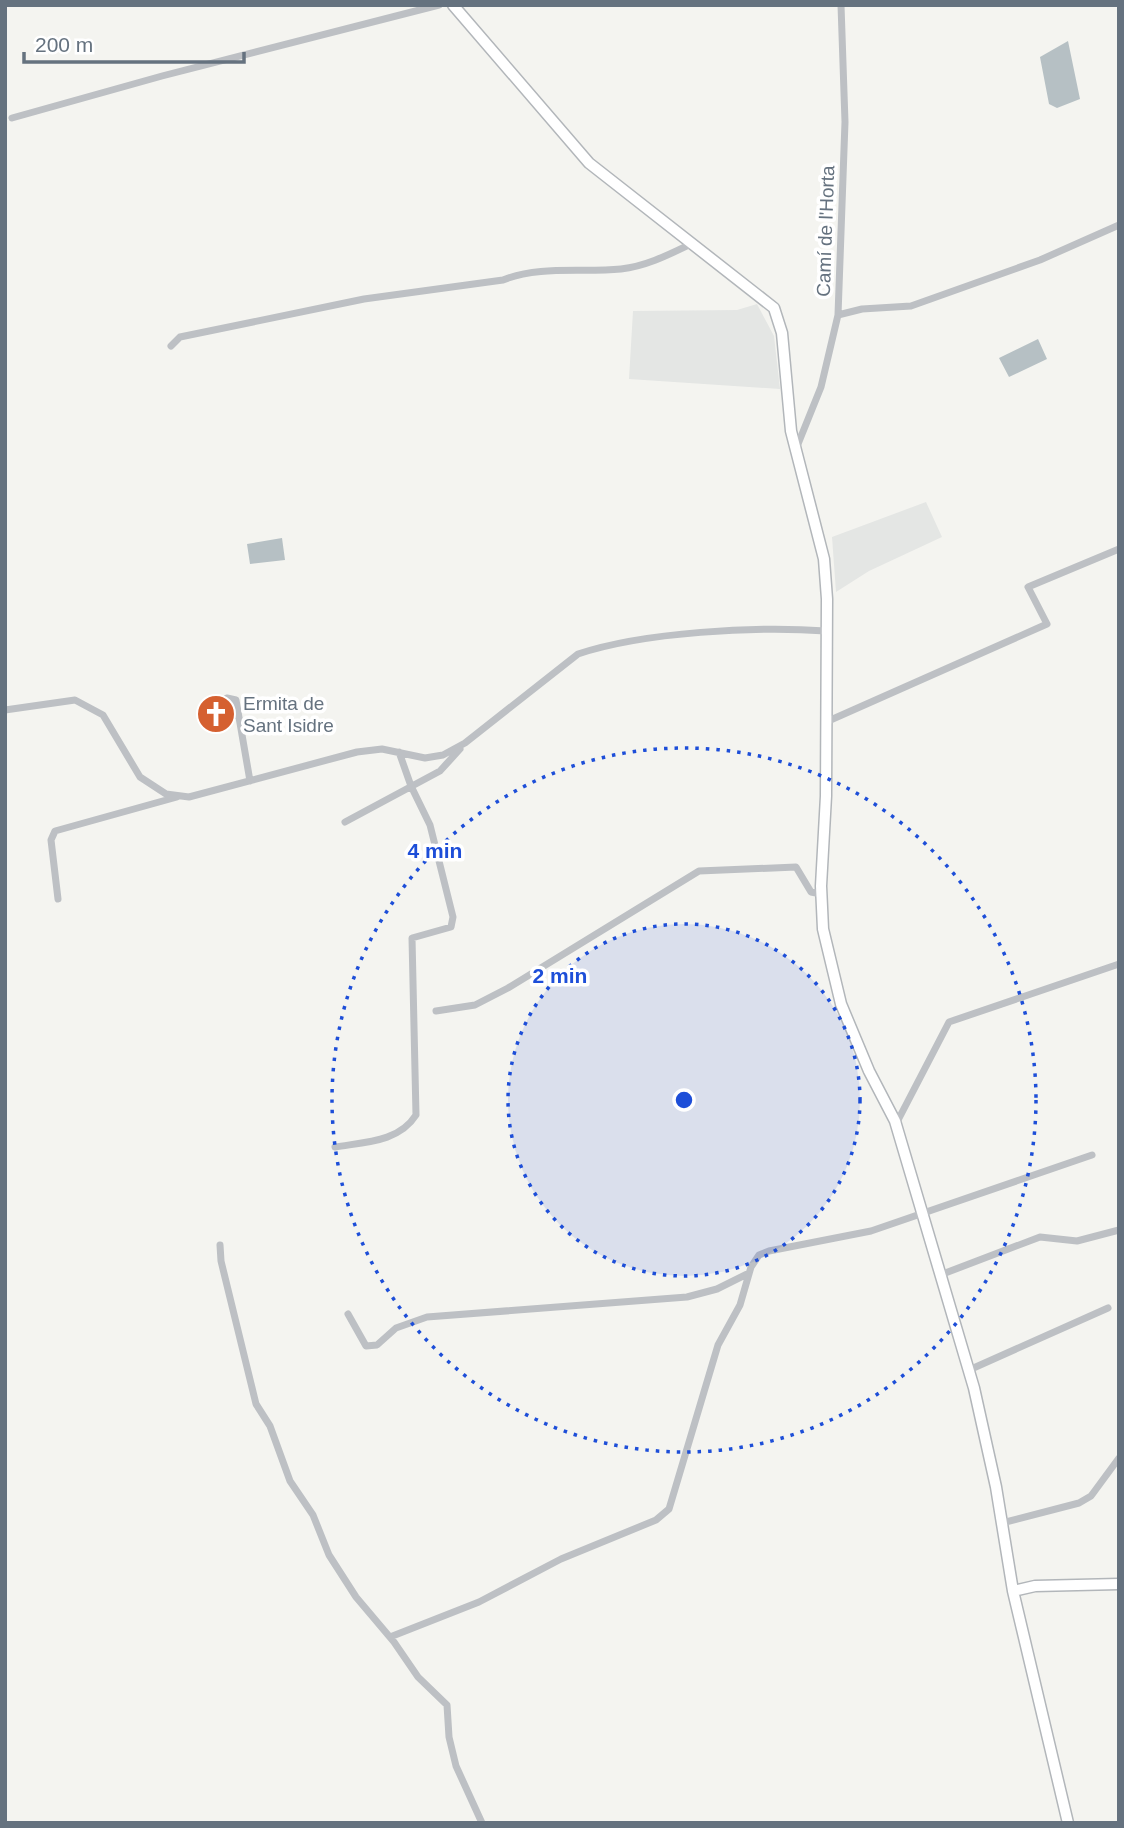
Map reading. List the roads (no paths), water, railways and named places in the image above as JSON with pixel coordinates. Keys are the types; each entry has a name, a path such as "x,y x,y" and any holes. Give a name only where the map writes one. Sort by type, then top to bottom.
{"main road":[{"path":"453,5 589,163 694,243 774,309 782,333 796,451 824,559 826,722 821,894 823,929 841,1004 895,1125 969,1370 1002,1523 1013,1591 1068,1823"},
{"path":"1013,1591 1035,1587 1119,1584"}],"street":[{"path":"12,118 162,75 439,5"},
{"name":"Camí de l'Horta","path":"796,451 821,387 838,315 845,122 841,5"},
{"path":"838,315 862,309 911,306 1040,260 1119,225"},
{"path":"171,346 180,337 363,299 503,280 523,272 622,269 648,264 694,243"},
{"path":"826,722 1047,624 1028,587 1119,549"},
{"path":"5,710 75,700 103,715 140,777 166,794 189,797 357,752 382,749 425,758 443,755 465,743 578,654 597,648 718,633 786,628 826,631"},
{"path":"238,714 250,781"},
{"path":"345,822 440,771 465,743"},
{"path":"335,1147 397,1135 409,1127 416,1115 412,938 450,927 453,917 430,825 411,786 399,752"},
{"path":"58,899 51,840 55,831 181,796"},
{"path":"436,1012 475,1005 508,988 699,871 796,867 811,892 821,894"},
{"path":"895,1125 949,1022 1119,964"},
{"path":"390,1637 480,1602 561,1559 656,1520 669,1508 718,1345 740,1305 749,1273 759,1255 870,1231 1092,1155"},
{"path":"940,1275 1040,1237 1077,1241 1119,1230"},
{"path":"220,1245 220,1261 256,1404 270,1426 282,1465 313,1516 338,1571 418,1677 447,1705 452,1751 482,1823"},
{"path":"348,1314 366,1346 377,1345 396,1328 427,1317 687,1297 718,1289 749,1273"},
{"path":"969,1370 1108,1308"},
{"path":"1002,1523 1079,1503 1091,1496 1119,1458"}],"place":[{"name":"Ermita de Sant Isidre","path":"216,714"}]}
